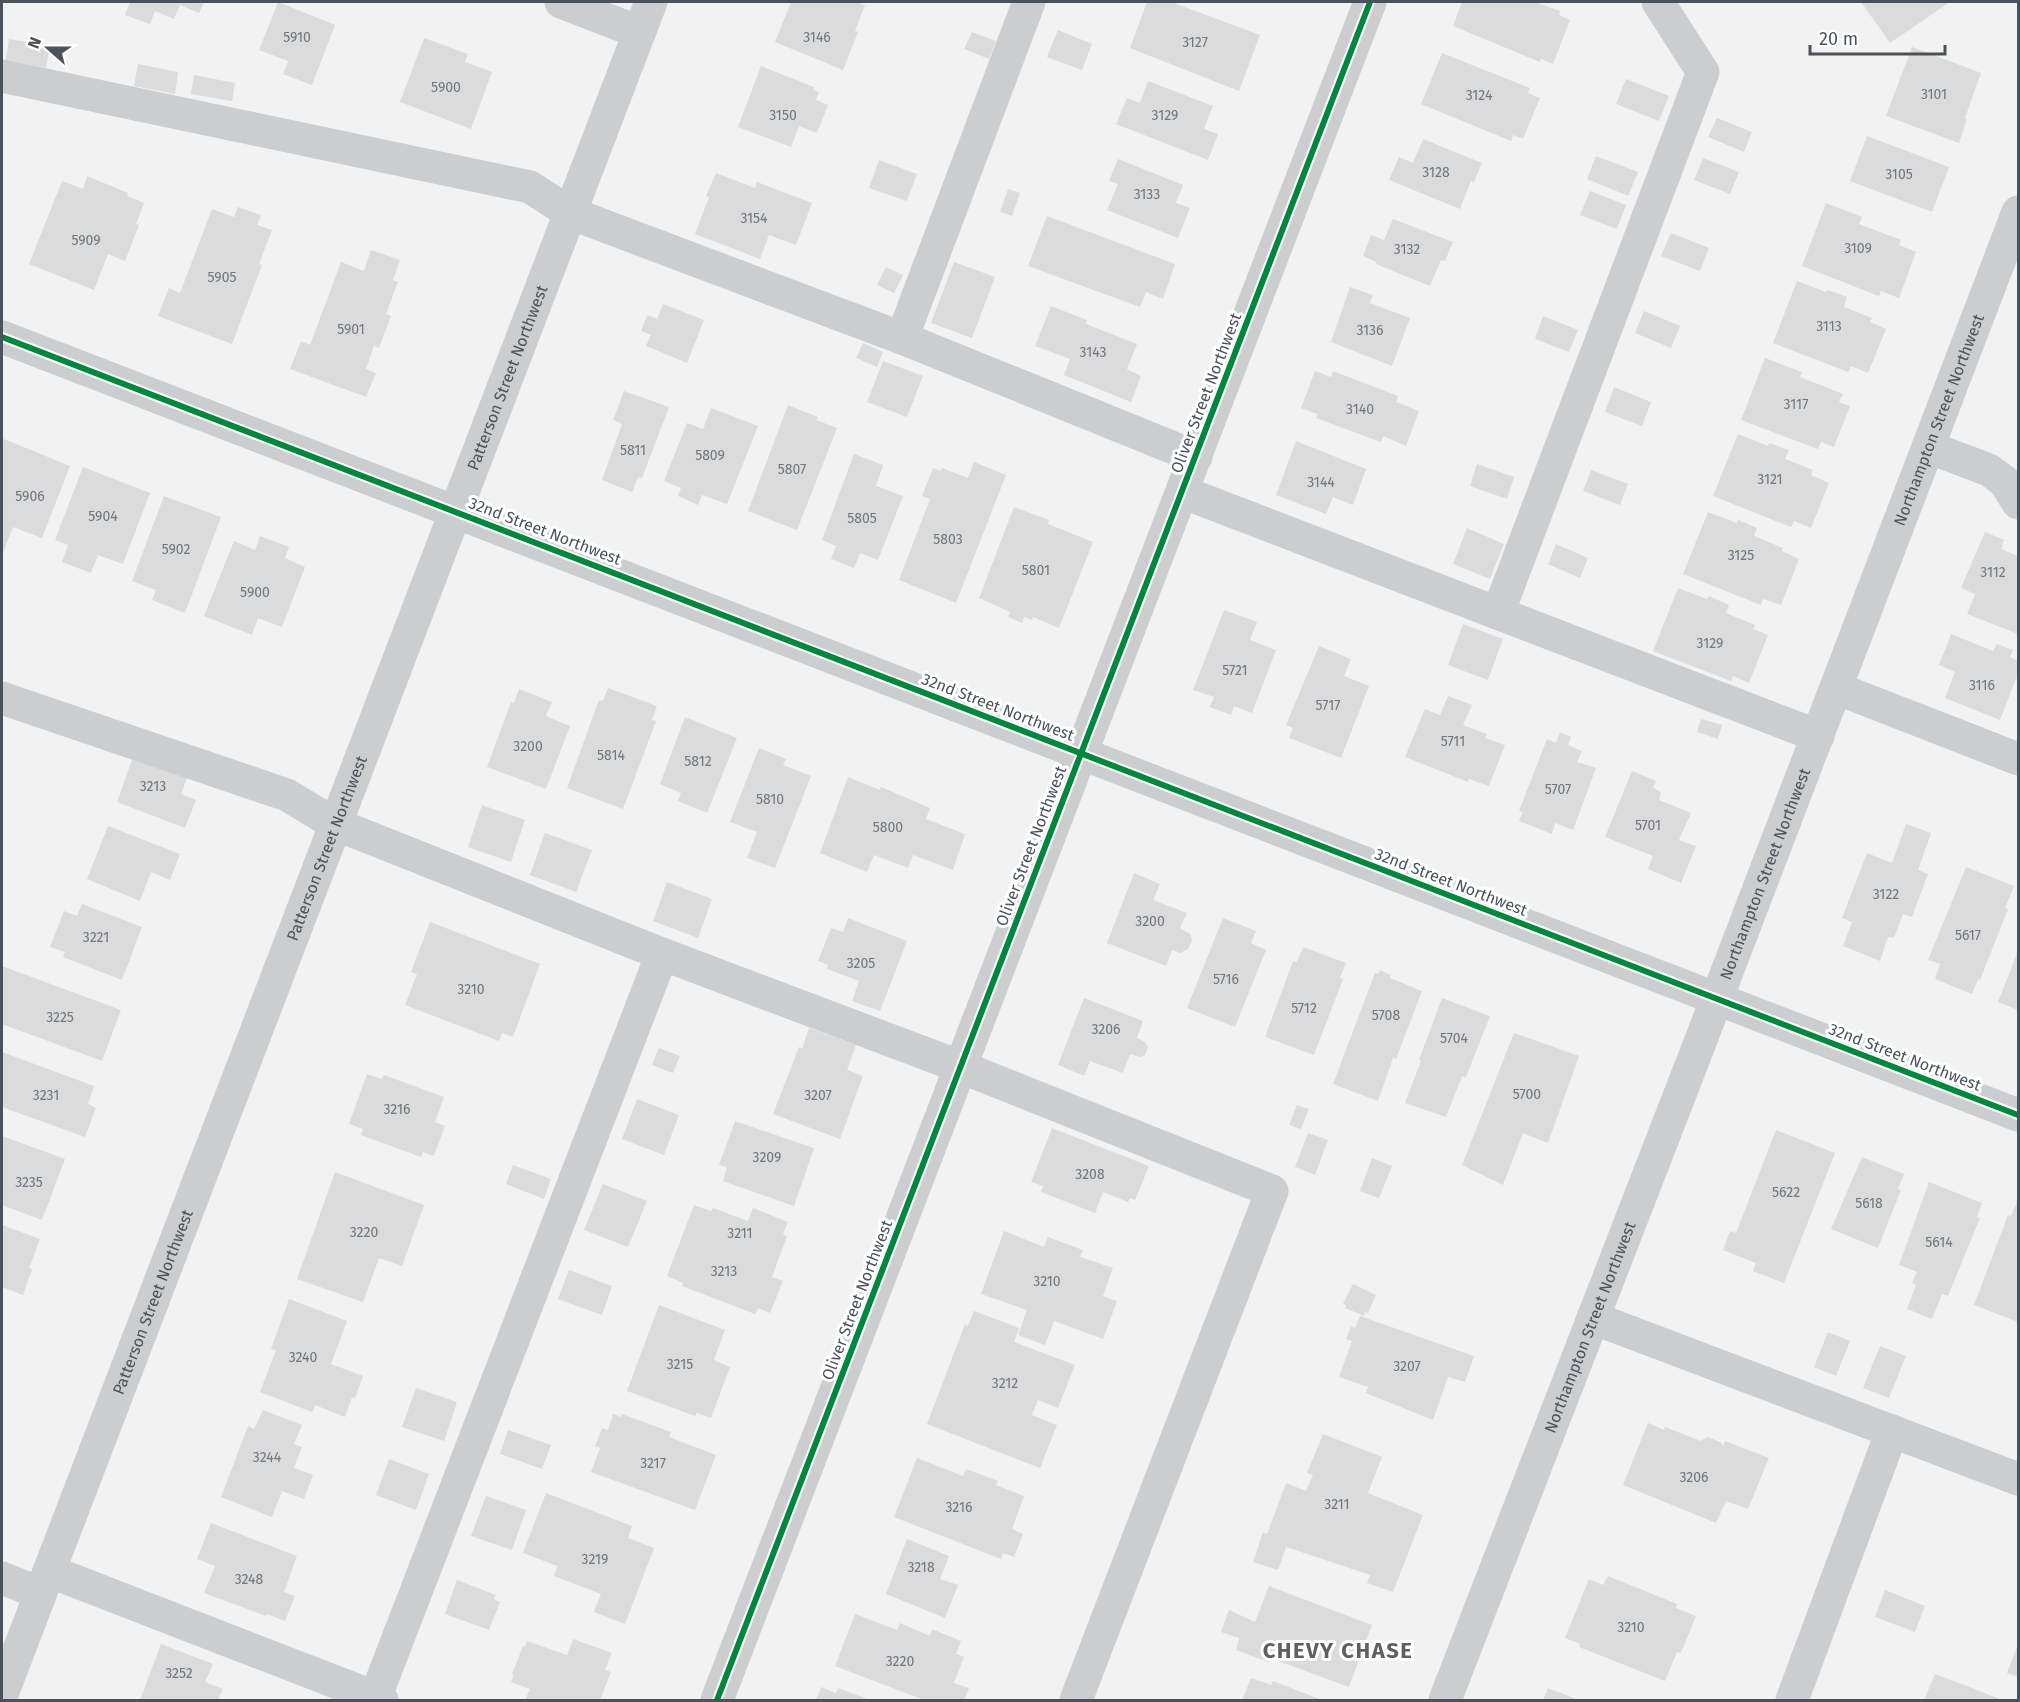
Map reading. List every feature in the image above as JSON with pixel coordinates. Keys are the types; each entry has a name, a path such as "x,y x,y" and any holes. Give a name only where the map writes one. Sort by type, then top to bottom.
{"street":[{"path":"561,2 639,32"},
{"name":"Patterson Street Northwest","path":"2,1694 651,2"},
{"path":"902,338 1029,2"},
{"name":"Oliver Street Northwest","path":"717,1701 1370,2"},
{"path":"1498,613 1703,72 1658,2"},
{"path":"2,76 530,187 570,213 902,338 1196,457"},
{"name":"Northampton Street Northwest","path":"1445,1701 2019,212"},
{"name":"32nd Street Northwest","path":"2,337 2019,1115"},
{"path":"1928,447 1989,470 2004,481 2019,503"},
{"path":"1182,492 1818,736"},
{"path":"1836,688 2019,759"},
{"path":"2,698 287,795 335,824 662,954 961,1067 1272,1191 1076,1701"},
{"path":"2,1578 44,1582 379,1699 662,954"},
{"path":"1593,1318 2019,1479"},
{"path":"1791,1701 1892,1431"}],"building":[{"path":"130,2 204,2 199,13 180,5 174,19 155,11 150,24 125,15"},
{"path":"278,2 335,25 312,85 283,74 288,61 259,50"},
{"path":"791,2 856,2 865,5 855,31 858,32 843,70 775,42"},
{"path":"1147,2 1171,2 1260,35 1239,91 1130,48"},
{"path":"1462,2 1535,2 1560,11 1559,15 1570,20 1553,64 1541,59 1540,62 1453,26"},
{"path":"1861,2 1950,2 1890,43"},
{"path":"1058,30 1092,44 1082,70 1047,57"},
{"path":"972,32 996,41 989,59 964,49"},
{"path":"424,38 468,54 465,62 492,72 471,129 400,102"},
{"path":"9,39 50,46 46,68 6,60"},
{"path":"1912,47 1981,73 1959,143 1886,116"},
{"path":"1442,53 1530,88 1528,93 1540,98 1523,139 1513,135 1511,141 1421,104"},
{"path":"138,64 178,72 175,94 134,86"},
{"path":"761,66 814,87 813,90 819,92 816,100 828,105 817,133 799,126 791,147 738,127"},
{"path":"194,75 235,83 232,101 191,94"},
{"path":"1626,79 1669,96 1659,121 1616,104"},
{"path":"1148,81 1213,106 1204,129 1218,134 1208,160 1116,124 1127,98 1140,103"},
{"path":"1717,118 1752,132 1744,152 1708,137"},
{"path":"1867,136 1949,167 1932,212 1850,181"},
{"path":"1423,139 1482,163 1474,182 1471,181 1460,209 1389,180 1399,157 1413,163"},
{"path":"1596,156 1638,172 1628,196 1587,179"},
{"path":"1703,158 1739,172 1730,194 1694,180"},
{"path":"1118,159 1183,185 1176,203 1190,208 1178,238 1107,210 1118,184 1109,181"},
{"path":"879,160 917,174 907,201 869,188"},
{"path":"716,173 755,188 757,182 812,203 796,245 769,235 760,259 695,234 709,197 706,196"},
{"path":"87,176 128,193 127,196 144,203 136,224 139,225 125,261 108,254 94,290 29,264 62,181 83,189"},
{"path":"1008,189 1020,193 1012,216 1000,212"},
{"path":"1590,191 1626,205 1617,229 1580,215"},
{"path":"1826,203 1862,217 1859,224 1901,240 1899,245 1916,252 1899,298 1881,291 1879,296 1802,266"},
{"path":"238,207 261,215 257,225 272,230 259,264 262,265 232,344 158,316 169,288 180,293 212,209 234,217"},
{"path":"1047,216 1175,264 1163,299 1146,292 1140,307 1028,266"},
{"path":"1393,219 1453,242 1445,261 1441,260 1430,286 1376,264 1363,256 1371,235 1384,240"},
{"path":"1671,233 1709,248 1700,271 1661,256"},
{"path":"371,250 400,260 393,280 398,282 386,314 391,316 379,348 374,346 366,369 376,373 366,397 290,369 301,341 310,345 341,262 364,271"},
{"path":"954,262 995,277 972,338 931,323"},
{"path":"886,267 903,275 894,293 877,285"},
{"path":"1797,281 1847,297 1844,307 1872,318 1870,322 1886,329 1868,373 1851,366 1848,372 1773,343"},
{"path":"1350,287 1373,295 1370,303 1410,318 1392,366 1331,342"},
{"path":"663,304 704,320 687,363 646,346 651,335 641,331 647,315 657,319"},
{"path":"1051,306 1087,320 1086,324 1137,344 1127,369 1141,376 1131,402 1064,375 1070,359 1035,346"},
{"path":"1644,311 1680,326 1671,348 1635,333"},
{"path":"1543,316 1578,330 1569,352 1535,339"},
{"path":"863,343 883,352 877,367 856,358"},
{"path":"1765,358 1802,372 1800,377 1843,394 1839,402 1850,406 1834,447 1821,442 1818,449 1741,420"},
{"path":"883,361 923,376 907,417 867,402"},
{"path":"1315,371 1331,377 1333,371 1398,396 1396,402 1419,411 1406,446 1383,436 1381,442 1316,418 1317,414 1301,408"},
{"path":"1614,387 1651,402 1642,426 1605,412"},
{"path":"624,391 669,407 642,478 638,477 632,492 602,480 622,424 613,420"},
{"path":"788,405 818,417 816,420 837,428 797,530 748,511"},
{"path":"711,408 758,426 727,504 702,495 698,505 678,496 681,488 664,481 687,423 703,429"},
{"path":"1738,434 1768,446 1769,443 1789,450 1785,459 1813,470 1811,475 1829,483 1811,528 1794,521 1791,527 1713,496"},
{"path":"4,439 70,466 42,538 13,527 2,555 2,444"},
{"path":"1296,441 1366,469 1353,505 1333,497 1326,514 1276,495"},
{"path":"854,454 883,465 876,486 903,496 878,560 860,553 854,568 831,559 836,546 822,540"},
{"path":"974,462 1006,475 956,603 899,580 930,499 922,496 933,468 941,471 942,468 968,478"},
{"path":"1477,464 1514,477 1507,499 1470,486"},
{"path":"83,467 150,493 123,564 98,555 91,573 62,562 68,545 55,540"},
{"path":"1591,470 1628,484 1620,505 1583,491"},
{"path":"164,496 221,517 185,613 152,600 156,590 132,581"},
{"path":"1014,507 1049,520 1048,524 1093,542 1059,628 1033,617 1032,620 1024,617 1022,623 1008,617 1010,612 979,598"},
{"path":"1708,512 1757,528 1754,536 1783,548 1782,551 1799,559 1781,605 1763,599 1761,605 1683,574"},
{"path":"1467,528 1504,544 1490,579 1453,564"},
{"path":"1985,532 2004,540 2001,549 2018,556 2018,634 1967,614 1975,594 1961,588"},
{"path":"260,536 289,547 285,558 305,567 282,627 258,618 252,635 204,616 234,541 255,550"},
{"path":"1556,544 1588,558 1580,578 1548,564"},
{"path":"1678,588 1707,599 1709,596 1729,605 1726,613 1755,625 1753,629 1768,635 1749,683 1733,676 1731,681 1653,651"},
{"path":"1224,610 1257,622 1250,640 1276,650 1252,713 1234,706 1231,715 1210,707 1214,697 1193,690"},
{"path":"1463,624 1503,639 1488,680 1448,665"},
{"path":"1951,634 1993,651 1997,644 2013,650 2010,657 2018,661 2018,673 2000,720 1945,698 1955,672 1939,665"},
{"path":"1319,646 1351,659 1344,676 1369,686 1341,758 1289,738 1293,728 1286,725"},
{"path":"608,688 657,706 652,720 656,721 623,809 567,788 599,700 603,701"},
{"path":"519,689 552,702 546,716 570,726 546,789 487,767 511,702 514,703"},
{"path":"1448,696 1472,705 1463,725 1487,734 1485,738 1505,745 1489,786 1469,779 1468,782 1405,757 1425,709 1440,715"},
{"path":"685,717 737,738 707,813 678,801 681,793 660,784"},
{"path":"1701,719 1722,725 1718,739 1697,732"},
{"path":"1560,732 1571,737 1568,745 1582,751 1577,762 1596,768 1573,830 1555,823 1552,834 1519,821 1523,812 1519,811 1547,739 1556,743"},
{"path":"759,748 786,759 783,765 811,776 775,868 747,858 757,832 730,822"},
{"path":"133,757 187,778 181,794 196,800 185,828 117,802"},
{"path":"1632,771 1656,781 1653,788 1661,792 1659,800 1691,813 1679,840 1696,846 1681,883 1648,869 1653,856 1605,837"},
{"path":"848,777 880,790 881,787 930,808 926,819 965,834 953,870 913,855 908,868 874,855 867,872 820,853"},
{"path":"482,805 525,820 511,862 468,847"},
{"path":"1906,824 1931,833 1918,870 1928,874 1912,917 1903,914 1894,938 1888,937 1880,961 1843,946 1852,922 1842,918 1867,853 1892,863"},
{"path":"108,826 180,854 170,880 151,872 140,901 87,879"},
{"path":"545,833 592,850 576,892 530,875"},
{"path":"1966,867 2014,886 2005,908 2008,909 1980,980 1978,979 1972,994 1935,979 1940,964 1928,960"},
{"path":"1134,873 1160,884 1153,900 1187,913 1180,928 1190,934 1192,941 1188,949 1180,953 1172,950 1166,966 1107,943"},
{"path":"667,882 712,899 698,938 653,921"},
{"path":"82,904 142,927 122,980 63,957 65,952 50,947 64,911 77,916"},
{"path":"848,918 907,941 880,1011 852,1001 859,981 827,969 828,965 818,961 831,928 843,932"},
{"path":"1223,918 1256,931 1251,943 1266,950 1235,1027 1187,1008"},
{"path":"430,922 540,964 513,1037 502,1033 499,1041 405,1005 417,974 411,972"},
{"path":"1303,947 1346,963 1340,978 1343,979 1314,1055 1265,1037 1293,961 1297,962"},
{"path":"2018,951 2018,1010 1998,1002"},
{"path":"2,966 121,1010 102,1061 2,1024"},
{"path":"1380,970 1391,975 1390,978 1422,991 1396,1059 1393,1058 1378,1101 1333,1084 1375,973 1378,974"},
{"path":"1084,998 1143,1021 1137,1038 1145,1042 1148,1047 1145,1055 1140,1057 1130,1054 1123,1073 1090,1061 1084,1076 1058,1065"},
{"path":"1442,998 1490,1016 1466,1077 1462,1076 1446,1117 1405,1103"},
{"path":"809,1028 856,1045 847,1070 863,1076 840,1139 773,1114 799,1047 802,1049"},
{"path":"1514,1033 1579,1056 1548,1143 1523,1133 1503,1185 1462,1165"},
{"path":"659,1048 680,1056 673,1073 652,1065"},
{"path":"2,1052 94,1086 88,1104 96,1108 85,1137 2,1107"},
{"path":"367,1074 382,1079 384,1075 444,1097 435,1122 445,1126 434,1156 423,1152 421,1157 361,1135 363,1129 349,1124"},
{"path":"637,1099 679,1115 664,1155 622,1139"},
{"path":"1297,1105 1309,1109 1301,1129 1289,1125"},
{"path":"735,1121 814,1148 794,1206 723,1181 727,1167 719,1165"},
{"path":"1052,1128 1149,1166 1135,1200 1130,1198 1128,1202 1103,1192 1095,1213 1041,1192 1043,1186 1031,1182"},
{"path":"1776,1130 1835,1153 1784,1283 1753,1271 1756,1263 1723,1250 1730,1231 1736,1233"},
{"path":"1308,1133 1328,1140 1315,1175 1295,1167"},
{"path":"2,1136 65,1159 42,1220 2,1205"},
{"path":"1862,1157 1904,1174 1898,1189 1901,1190 1878,1248 1831,1229"},
{"path":"1372,1158 1392,1166 1379,1198 1360,1191"},
{"path":"513,1165 551,1179 544,1199 506,1184"},
{"path":"335,1172 424,1205 402,1266 379,1258 363,1302 297,1279"},
{"path":"1929,1182 1982,1203 1977,1217 1980,1218 1948,1296 1942,1294 1932,1319 1907,1309 1916,1285 1912,1283 1917,1272 1899,1265"},
{"path":"603,1184 647,1201 628,1247 584,1230"},
{"path":"2017,1202 2018,1322 1974,1305 2008,1215 2011,1216"},
{"path":"694,1205 711,1211 713,1208 748,1221 753,1208 788,1222 783,1234 787,1236 772,1277 783,1281 770,1313 758,1308 755,1314 682,1286 683,1283 667,1276"},
{"path":"2,1225 40,1239 29,1268 32,1269 23,1295 2,1287"},
{"path":"1004,1231 1044,1247 1048,1237 1083,1250 1080,1257 1113,1268 1103,1296 1117,1301 1103,1339 1054,1321 1045,1345 1018,1335 1027,1310 981,1294"},
{"path":"569,1270 612,1286 602,1315 558,1299"},
{"path":"1353,1284 1376,1295 1368,1313 1365,1312 1364,1316 1345,1308 1346,1305 1343,1304"},
{"path":"289,1299 347,1321 331,1364 363,1376 345,1417 315,1405 312,1412 260,1392 276,1350 271,1349"},
{"path":"659,1305 725,1330 714,1360 730,1367 711,1418 697,1413 695,1416 627,1391"},
{"path":"974,1311 1019,1328 1014,1342 1075,1365 1058,1408 1038,1400 1032,1415 1057,1425 1040,1468 927,1424 965,1324 968,1326"},
{"path":"1360,1316 1474,1356 1465,1382 1448,1377 1433,1420 1366,1393 1368,1387 1339,1377 1352,1341 1346,1339 1351,1326 1355,1328"},
{"path":"1828,1332 1850,1341 1836,1376 1814,1367"},
{"path":"1880,1346 1906,1356 1889,1398 1863,1388"},
{"path":"416,1388 457,1402 444,1441 402,1427"},
{"path":"263,1410 302,1425 294,1444 302,1447 294,1468 313,1475 304,1499 282,1491 272,1517 221,1497 248,1426 254,1429"},
{"path":"613,1414 621,1417 622,1414 671,1432 669,1437 716,1455 695,1510 591,1472 600,1448 595,1446 602,1428 608,1430"},
{"path":"1648,1423 1701,1441 1708,1437 1722,1443 1723,1446 1725,1441 1769,1458 1748,1509 1726,1501 1716,1523 1623,1485"},
{"path":"508,1430 551,1445 542,1469 500,1454"},
{"path":"1323,1434 1382,1457 1368,1493 1423,1515 1393,1592 1367,1583 1370,1575 1286,1547 1278,1570 1253,1562 1263,1532 1267,1534 1286,1483 1306,1491 1313,1475 1307,1473"},
{"path":"917,1458 963,1476 966,1469 998,1481 996,1485 1024,1496 1012,1529 1023,1534 1014,1557 1003,1553 1001,1559 894,1517"},
{"path":"389,1459 429,1474 416,1510 376,1495"},
{"path":"546,1493 632,1526 628,1538 654,1548 625,1624 594,1612 601,1594 554,1576 557,1566 523,1553"},
{"path":"486,1496 526,1510 512,1550 471,1536"},
{"path":"211,1523 297,1556 284,1592 295,1596 285,1621 204,1593 215,1566 197,1559"},
{"path":"907,1539 949,1556 940,1579 958,1585 945,1618 886,1594"},
{"path":"1608,1576 1677,1604 1676,1608 1696,1616 1681,1653 1677,1652 1665,1681 1579,1647 1580,1644 1565,1638 1589,1579 1603,1585"},
{"path":"457,1580 496,1595 494,1599 500,1602 489,1630 445,1614"},
{"path":"1269,1586 1372,1625 1349,1687 1270,1658 1268,1662 1236,1650 1239,1638 1221,1632 1229,1610 1255,1622"},
{"path":"1885,1590 1925,1606 1915,1632 1875,1617"},
{"path":"855,1614 897,1630 900,1623 930,1636 932,1629 961,1641 956,1654 964,1657 954,1683 969,1688 964,1700 924,1700 835,1666"},
{"path":"573,1639 612,1653 605,1670 611,1672 600,1700 525,1700 530,1689 511,1682 523,1646 525,1647 527,1641 567,1655"},
{"path":"161,1644 213,1664 205,1682 223,1689 218,1700 140,1700"},
{"path":"2018,1644 2018,1677 2007,1673"},
{"path":"1935,1674 1967,1686 2002,1700 1924,1700"},
{"path":"1251,1678 1271,1685 1273,1681 1322,1700 1242,1700"},
{"path":"821,1687 836,1693 838,1688 870,1700 816,1700"},
{"path":"1548,1688 1579,1700 1543,1700"}],"cycle path":[{"path":"717,1700 1370,2"},
{"path":"2,337 2018,1115"}],"district":[{"name":"CHEVY CHASE","path":"1338,1650"}]}
